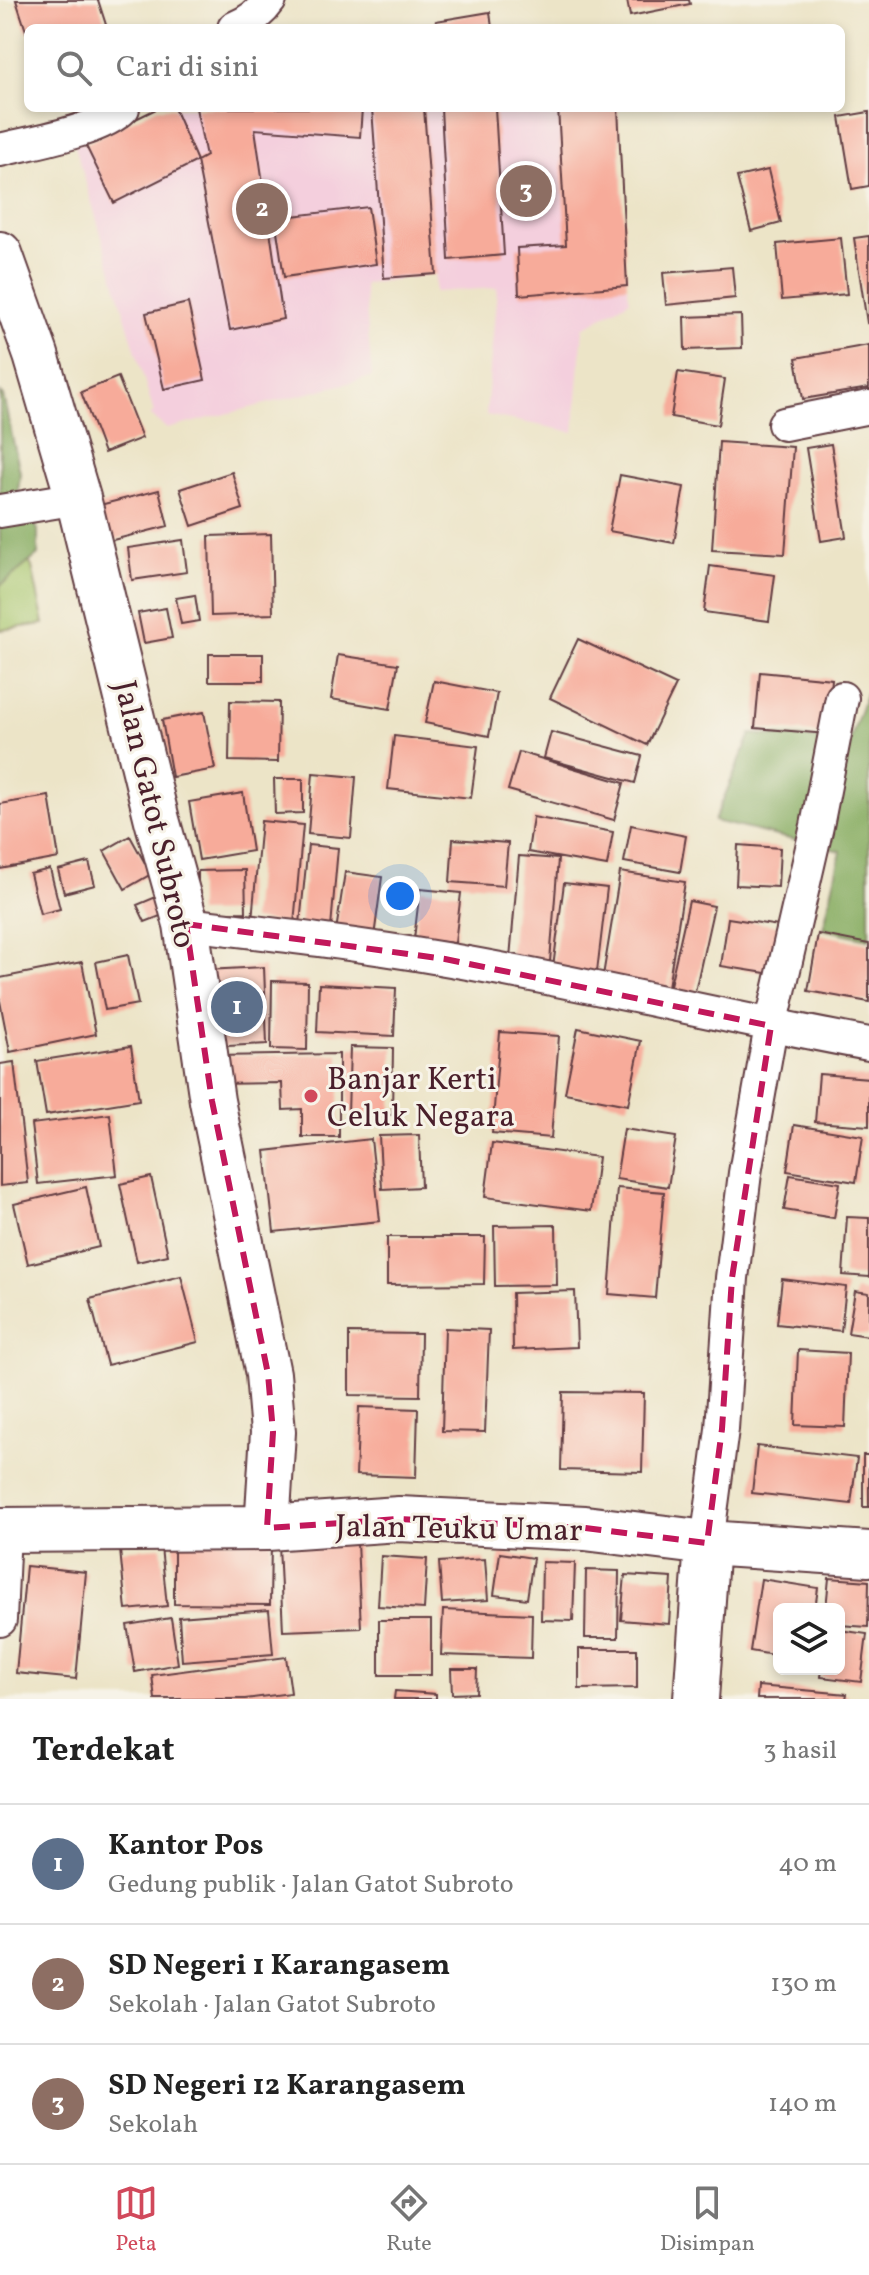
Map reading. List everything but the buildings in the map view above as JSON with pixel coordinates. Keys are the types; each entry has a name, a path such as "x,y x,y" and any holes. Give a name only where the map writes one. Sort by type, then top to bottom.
{"street":[{"path":"245,24 264,10 270,0"},
{"path":"0,150 96,125 119,112"},
{"name":"Jalan Gatot Subroto","path":"0,254 36,355 78,498 157,820 186,924 212,1101 268,1374 273,1432 267,1528"},
{"path":"784,424 869,407"},
{"path":"0,511 78,498"},
{"path":"696,1699 707,1543 722,1429 732,1278 745,1173 771,1026 817,826 842,698"},
{"path":"186,924 445,959 869,1044"},
{"name":"Jalan Teuku Umar","path":"2,1530 267,1528 399,1519 585,1528 707,1543 869,1554"},
{"path":"0,1620 2,1530"}],"highlighted area":[{"path":"186,924 445,959 771,1026 732,1278 722,1429 707,1543 585,1528 399,1519 267,1528 273,1432 268,1374 212,1101"}],"shaded area":[{"path":"150,112 618,112 630,300 583,328 574,432 486,415 497,288 435,292 435,274 364,284 372,377 167,429 150,415 154,413 72,136 86,144"}],"green space":[{"path":"0,393 20,472 18,492 38,530 38,555 0,586"},
{"path":"0,538 21,546 32,567 44,624 0,630"},
{"path":"869,686 869,939 823,929 841,851 714,821 751,734 850,741"}],"place":[{"name":"SD Negeri 12 Karangasem","path":"526,191"},
{"name":"SD Negeri 1 Karangasem","path":"262,209"},
{"name":"Kantor Pos","path":"237,1007"},
{"name":"Banjar Kerti Celuk Negara","path":"311,1096"}]}
